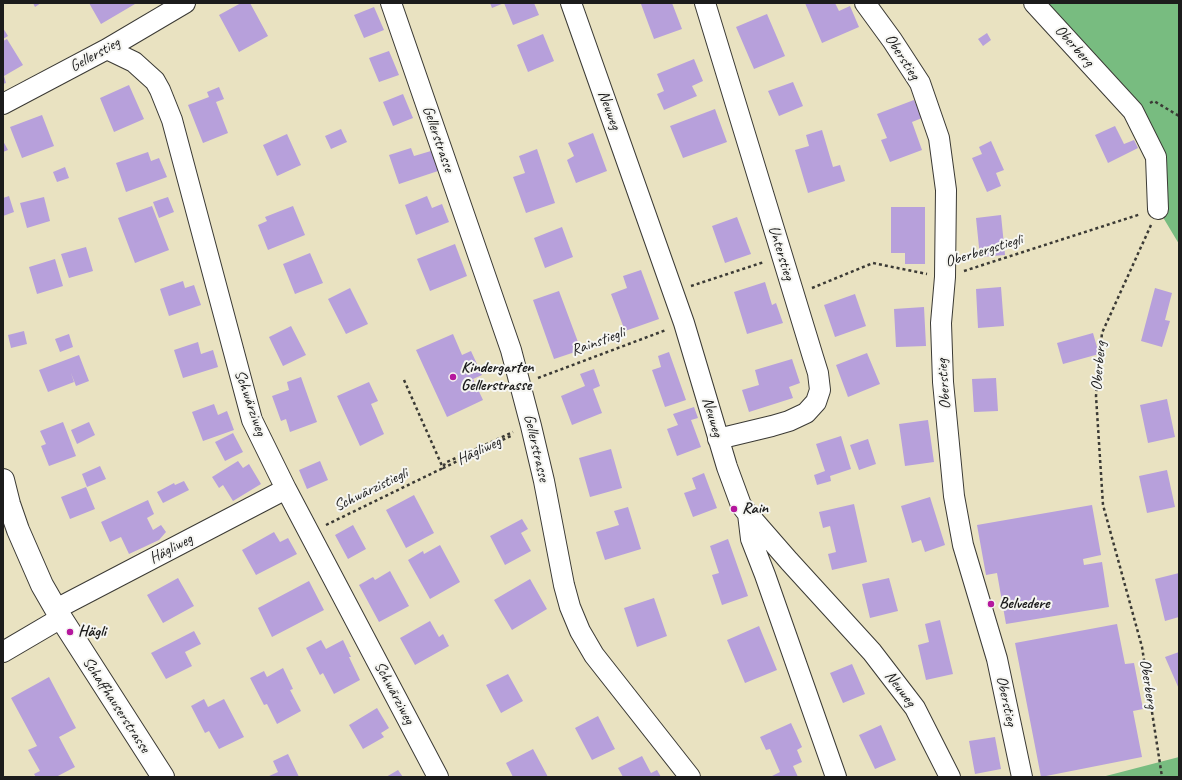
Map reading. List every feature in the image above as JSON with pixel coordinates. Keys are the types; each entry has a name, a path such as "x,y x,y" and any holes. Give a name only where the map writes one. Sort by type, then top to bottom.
{"main road":[{"name":"Schaffhauserstrasse","path":"3,480 9,504 27,553 42,585 58,614 163,777"}],"street":[{"name":"Gellerstieg","path":"3,104 107,49 185,3"},
{"name":"Gellerstrasse","path":"391,3 511,350 544,481 564,585 570,606 580,631 594,655 690,777"},
{"name":"Neuweg","path":"570,3 674,292 718,439 741,505 788,561 872,652 915,708 950,777"},
{"name":"Unterstieg","path":"705,3 818,373 820,390 816,402 806,413 790,420 718,439"},
{"name":"Oberstieg","path":"865,3 892,40 920,83 939,138 946,190 945,277 941,323 943,382 954,496 963,545 997,659 1022,777"},
{"name":"Oberberg","path":"1034,3 1133,111 1156,157 1158,209"},
{"name":"Schwärziweg","path":"107,49 134,62 146,72 160,90 166,103 252,420 286,489 438,777"},
{"name":"Hägliweg","path":"3,652 58,614 286,489"},
{"path":"748,514 751,539 766,575 836,777"},
{"path":"766,575 776,565 788,561"}],"path":[{"path":"1133,111 1154,101 1178,114 1179,116"},
{"name":"Oberbergstiegli","path":"794,295 873,263 945,277 1158,209"},
{"name":"Oberberg","path":"1158,209 1102,333 1096,396 1103,505 1142,647 1162,777"},
{"path":"674,292 782,256"},
{"name":"Rainstiegli","path":"520,384 684,323"},
{"path":"404,380 443,468"},
{"name":"Hägliweg","path":"443,468 515,434"},
{"name":"Schwärzistiegli","path":"310,533 443,468"}],"green space":[{"path":"1034,3 1179,3 1179,244 1158,209 1156,157 1133,111"},
{"path":"1179,757 1179,777 1102,777"}],"building":[{"path":"33,3 41,3 35,7"},
{"path":"89,3 134,3 135,4 101,24"},
{"path":"241,3 250,3 268,36 239,52 219,15"},
{"path":"490,3 504,3 492,8"},
{"path":"504,3 534,3 539,15 513,25"},
{"path":"672,3 682,29 654,39 641,4"},
{"path":"805,3 835,3 839,11 850,6 859,27 822,43"},
{"path":"374,7 384,30 364,38 354,15"},
{"path":"767,14 785,56 754,69 736,27"},
{"path":"3,28 8,36 3,39"},
{"path":"987,33 991,40 983,46 978,39"},
{"path":"543,34 554,61 528,72 517,45"},
{"path":"7,39 23,65 4,76 6,83 3,84 3,41"},
{"path":"389,51 399,75 379,82 369,58"},
{"path":"694,59 703,81 692,86 697,96 664,110 657,94 664,91 657,74"},
{"path":"793,82 803,106 779,116 768,91"},
{"path":"129,85 144,119 114,132 100,98"},
{"path":"219,87 224,99 216,102 228,133 203,143 188,105 209,97 207,92"},
{"path":"403,94 413,118 393,126 383,102"},
{"path":"914,100 922,118 912,122 922,150 890,162 881,140 887,138 877,114"},
{"path":"715,109 727,142 683,158 670,126"},
{"path":"42,115 54,146 22,158 10,127"},
{"path":"1115,126 1124,144 1134,140 1138,148 1108,163 1095,135"},
{"path":"341,129 347,142 331,149 325,136"},
{"path":"822,130 833,167 840,165 845,181 808,193 795,150 809,146 806,135"},
{"path":"593,133 607,171 576,183 567,160 574,156 568,143"},
{"path":"287,134 301,165 277,176 263,145"},
{"path":"3,141 8,150 3,152"},
{"path":"991,141 1004,170 996,173 1001,186 987,192 972,158 982,154 979,147"},
{"path":"411,148 414,156 431,151 438,171 399,184 389,155"},
{"path":"537,149 555,203 526,213 513,177 525,173 519,156"},
{"path":"148,152 151,161 159,158 167,177 126,192 116,163"},
{"path":"65,167 69,178 57,182 53,172"},
{"path":"9,196 14,212 3,216 3,198"},
{"path":"427,196 432,208 442,204 449,222 416,235 405,205"},
{"path":"44,197 50,221 27,228 20,203"},
{"path":"168,197 174,212 159,218 153,202"},
{"path":"152,206 169,250 135,263 118,218"},
{"path":"293,206 305,235 268,250 258,225 267,221 265,217"},
{"path":"891,207 925,207 925,264 905,264 905,253 891,253"},
{"path":"1001,215 1005,255 980,257 976,218"},
{"path":"737,217 751,254 725,263 712,226"},
{"path":"562,227 573,257 545,268 534,238"},
{"path":"455,244 467,276 430,291 417,259"},
{"path":"86,247 93,271 69,278 61,254"},
{"path":"310,253 323,283 295,294 283,264"},
{"path":"55,259 63,286 37,294 29,267"},
{"path":"641,270 659,319 625,331 611,294 627,288 623,276"},
{"path":"183,281 185,288 194,285 201,305 169,316 160,289"},
{"path":"765,282 772,305 776,303 783,323 747,334 734,292"},
{"path":"1001,287 1004,326 978,328 976,289"},
{"path":"350,288 368,324 346,334 328,299"},
{"path":"1155,288 1172,293 1165,320 1170,321 1162,347 1141,341"},
{"path":"559,291 581,350 554,359 533,300"},
{"path":"855,294 866,326 835,337 824,305"},
{"path":"924,307 926,346 896,347 894,309"},
{"path":"291,326 306,355 283,366 269,337"},
{"path":"24,331 27,344 11,348 8,335"},
{"path":"1093,333 1099,354 1063,364 1057,343"},
{"path":"69,334 73,347 60,352 55,339"},
{"name":"Kindergarten Gellerstrasse","path":"453,334 462,355 471,351 482,375 473,379 483,400 447,417 416,350"},
{"path":"198,342 201,354 213,350 218,367 183,378 174,350"},
{"path":"669,352 686,400 665,407 652,370 661,367 658,356"},
{"path":"867,353 880,384 848,397 836,365"},
{"path":"79,355 89,381 76,386 71,373 74,382 48,392 39,370"},
{"path":"792,359 800,383 789,387 793,398 749,412 742,390 759,385 755,370"},
{"path":"594,369 600,386 593,389 602,413 572,425 561,396 585,386 580,374"},
{"path":"301,377 317,422 290,432 286,419 281,421 272,396 289,390 287,382"},
{"path":"996,378 998,411 974,412 972,379"},
{"path":"369,382 378,401 371,404 384,434 360,446 337,396"},
{"path":"1167,399 1175,437 1148,443 1140,405"},
{"path":"214,404 218,415 227,411 234,430 203,441 192,412"},
{"path":"694,407 698,418 691,420 701,447 677,456 667,429 678,425 673,414"},
{"path":"928,420 934,462 905,466 899,424"},
{"path":"63,422 76,456 49,466 41,446 46,444 40,431"},
{"path":"89,422 95,435 77,444 71,430"},
{"path":"233,433 243,452 225,461 215,442"},
{"path":"841,436 851,469 830,476 831,481 817,485 814,475 825,471 816,444"},
{"path":"868,439 876,464 859,470 850,445"},
{"path":"611,449 622,488 590,497 579,458"},
{"path":"238,461 243,468 249,464 261,484 233,501 223,485 219,488 212,477"},
{"path":"320,461 328,480 307,489 299,470"},
{"path":"100,466 106,479 87,487 82,474"},
{"path":"1167,470 1175,507 1147,513 1139,476"},
{"path":"704,473 717,508 693,517 684,493 696,489 692,478"},
{"path":"184,481 189,490 163,503 157,492 174,483 175,485"},
{"path":"86,487 95,509 70,519 61,497"},
{"path":"414,495 434,533 406,548 386,510"},
{"path":"930,497 945,545 925,552 921,540 912,543 901,506"},
{"path":"148,500 154,514 147,518 153,530 161,525 166,532 159,540 129,554 121,537 110,542 101,522"},
{"path":"854,504 867,562 832,570 828,554 836,552 830,526 823,528 819,512"},
{"path":"1092,505 1101,555 1083,559 1084,565 1102,562 1109,607 1006,624 997,573 986,575 977,525"},
{"path":"628,507 641,549 605,560 596,532 619,525 614,511"},
{"path":"522,519 528,529 521,533 531,551 505,565 490,536"},
{"path":"353,525 366,549 348,559 335,535"},
{"path":"274,532 280,542 288,538 297,554 256,575 242,550"},
{"path":"728,539 748,596 722,605 712,575 719,573 710,546"},
{"path":"440,545 460,582 430,599 408,560 423,551 424,554"},
{"path":"390,571 409,606 379,622 359,585 373,577 375,580"},
{"path":"1179,573 1179,617 1165,621 1155,579"},
{"path":"178,578 194,606 163,623 147,595"},
{"path":"889,578 898,611 870,618 862,584"},
{"path":"530,579 547,609 512,630 494,600"},
{"path":"309,581 324,610 272,637 258,608"},
{"path":"654,598 667,636 637,647 624,608"},
{"path":"940,620 953,674 926,680 918,645 929,642 925,624"},
{"path":"430,621 439,637 443,634 449,646 415,665 400,638"},
{"path":"1117,624 1125,664 1134,663 1143,709 1133,711 1142,757 1041,777 1015,643"},
{"path":"759,626 777,670 745,683 727,640"},
{"path":"194,631 201,644 185,652 192,666 166,679 151,653"},
{"path":"321,640 326,649 343,640 360,680 334,694 323,673 320,675 306,648"},
{"path":"1179,652 1179,689 1165,657"},
{"path":"852,664 865,694 843,703 830,673"},
{"path":"283,668 293,689 290,690 301,711 277,724 267,704 264,705 250,678 264,671 267,677"},
{"path":"508,674 523,701 501,713 486,685"},
{"path":"49,677 76,728 59,737 75,767 56,777 36,777 34,774 40,771 28,750 37,746 11,698"},
{"path":"204,699 208,707 224,699 244,737 219,749 209,731 205,733 191,706"},
{"path":"377,708 389,728 381,733 384,737 363,749 349,725"},
{"path":"598,716 615,749 592,760 575,728"},
{"path":"791,723 802,747 797,750 802,762 793,766 798,777 770,777 780,772 770,749 766,750 760,737"},
{"path":"881,725 896,760 875,769 859,735"},
{"path":"995,737 1001,769 975,774 969,741"},
{"path":"533,749 548,777 513,777 506,763"},
{"path":"288,754 299,777 267,777 278,772 273,761"},
{"path":"642,756 651,773 657,770 661,777 623,777 618,768"},
{"path":"398,770 403,777 386,777"}],"place":[{"name":"Kindergarten Gellerstrasse","path":"453,377"},
{"name":"Rain","path":"734,509"},
{"name":"Belvedere","path":"991,604"},
{"name":"Hägli","path":"70,632"}]}
